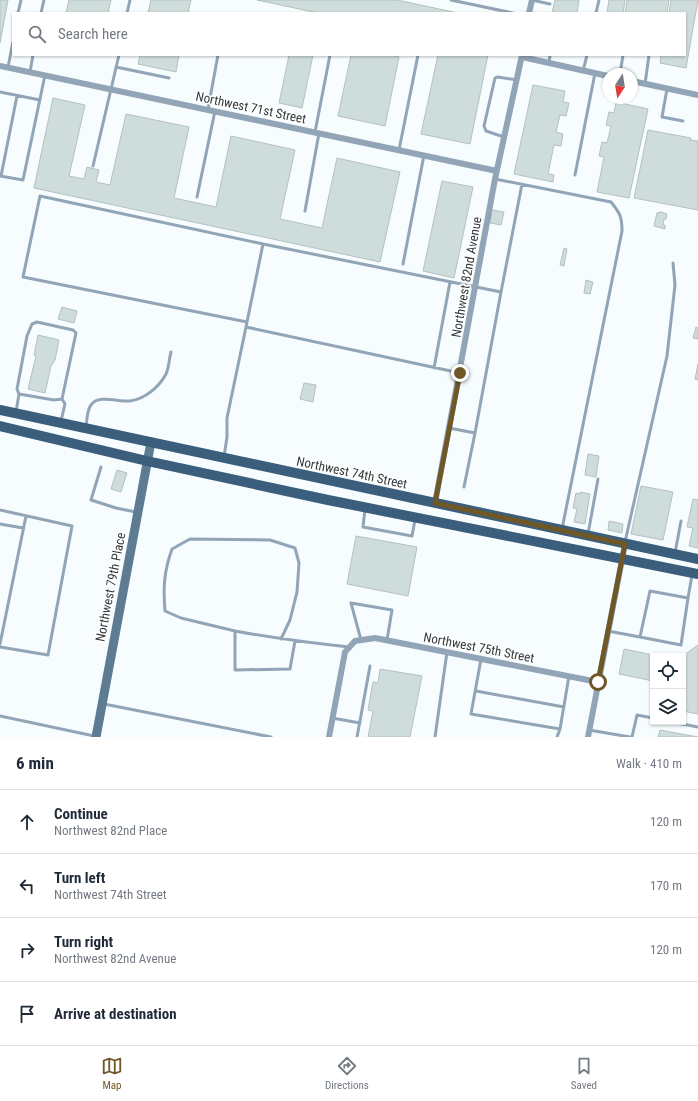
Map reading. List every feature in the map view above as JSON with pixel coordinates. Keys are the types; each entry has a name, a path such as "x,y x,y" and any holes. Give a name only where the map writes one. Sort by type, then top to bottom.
{"main road":[{"name":"Northwest 74th Street","path":"0,410 224,457 561,531 698,559"},
{"path":"0,422 10,418 15,413"},
{"path":"0,426 147,461 366,508 695,573"},
{"name":"Northwest 79th Place","path":"96,737 151,442"}],"street":[{"path":"529,12 532,0"},
{"path":"522,56 602,75"},
{"name":"Northwest 82nd Avenue","path":"435,503 495,179 522,56"},
{"name":"Northwest 71st Street","path":"0,66 497,171"},
{"path":"638,82 698,96"},
{"path":"588,737 625,544"},
{"name":"Northwest 75th Street","path":"358,641 374,638 387,640 598,682"},
{"path":"328,737 345,652 349,647 358,641"}],"lane":[{"path":"18,12 21,0"},
{"path":"41,12 44,0"},
{"path":"127,12 130,0"},
{"path":"451,0 508,12"},
{"path":"532,0 550,4"},
{"path":"596,12 599,0"},
{"path":"8,68 12,47"},
{"path":"30,72 33,56"},
{"path":"93,166 119,56"},
{"path":"197,197 218,56"},
{"path":"304,211 330,56"},
{"path":"399,150 418,56"},
{"path":"549,63 550,56"},
{"path":"583,71 587,56"},
{"path":"621,68 623,56"},
{"path":"644,84 650,56"},
{"path":"116,67 169,78"},
{"path":"575,175 595,73"},
{"path":"17,96 1,176 23,180 45,75"},
{"path":"504,137 486,131 484,126 495,78 498,77 517,80"},
{"path":"667,89 662,117 683,121"},
{"path":"0,92 40,100"},
{"path":"403,264 424,155"},
{"path":"495,179 611,202 619,211 622,220 622,231 561,531"},
{"path":"464,487 522,184"},
{"path":"247,322 23,277 40,196 263,244 501,292"},
{"path":"224,457 228,418 263,244"},
{"path":"625,544 667,356 675,285 673,263"},
{"path":"434,368 450,282"},
{"path":"15,413 19,394 17,389 27,336 32,324 37,322 73,330 76,333 62,399 65,404 61,423"},
{"path":"246,327 460,373"},
{"path":"86,428 90,406 95,401 100,399 129,401 140,398 151,392 166,373 171,352"},
{"path":"19,394 54,400 62,399"},
{"path":"449,428 475,433"},
{"path":"101,467 91,500 138,513"},
{"path":"588,536 598,479"},
{"path":"366,508 363,527 412,536 415,517"},
{"path":"0,510 72,526 48,655 0,646 1,630 26,516"},
{"path":"675,554 681,521"},
{"path":"0,524 23,528"},
{"path":"281,639 290,620 297,592 299,563 295,548 270,540 190,539 172,549 166,567 163,595 165,611 181,618 235,630 281,639 294,641 349,647"},
{"path":"608,631 681,645 688,598 695,573"},
{"path":"640,637 650,591 688,598"},
{"path":"358,641 351,603 392,610 387,640"},
{"path":"235,630 235,670 290,670 294,641"},
{"path":"435,737 447,652"},
{"path":"481,659 471,714 560,729"},
{"path":"357,737 370,666"},
{"path":"556,737 560,729 569,676"},
{"path":"476,691 564,707"},
{"path":"102,704 271,737"},
{"path":"589,730 631,737 637,715 650,717"},
{"path":"0,716 96,737"},
{"path":"332,718 360,723"},
{"path":"686,725 698,727"}],"building":[{"path":"0,0 8,0 0,43"},
{"path":"69,0 111,0 108,12 66,12"},
{"path":"151,0 191,0 188,12 148,12"},
{"path":"257,0 397,0 453,12 313,12"},
{"path":"555,0 579,0 577,12 552,12"},
{"path":"609,0 625,0 623,12 607,12"},
{"path":"627,0 669,0 667,12 625,12"},
{"path":"671,0 698,0 686,68 660,63 661,56 686,56 686,12 669,12"},
{"path":"140,56 179,56 176,72 138,64"},
{"path":"289,56 313,56 302,108 279,103"},
{"path":"351,56 399,57 385,126 338,116"},
{"path":"438,56 488,56 470,144 421,134"},
{"path":"533,85 565,91 563,102 569,103 566,116 560,115 556,132 563,134 561,146 554,145 548,174 554,175 553,182 514,174"},
{"path":"53,98 85,105 69,176 84,179 87,167 99,170 96,182 110,185 126,114 189,127 174,198 216,207 231,136 295,150 280,219 322,228 337,158 400,172 380,262 34,188"},
{"path":"616,104 625,104 648,109 629,198 597,192 604,157 599,156 602,142 607,143 611,126 606,125 609,112 614,113"},
{"path":"648,130 691,138 690,140 698,141 698,210 634,198"},
{"path":"442,181 473,187 454,278 423,271"},
{"path":"492,210 504,212 501,225 490,223"},
{"path":"661,212 667,214 663,225 665,225 665,229 654,226 657,213"},
{"path":"564,248 567,249 564,266 560,265"},
{"path":"586,280 593,282 590,294 584,293"},
{"path":"62,307 77,311 74,323 58,319"},
{"path":"696,327 698,328 698,339 693,338"},
{"path":"38,335 59,340 55,360 51,366 45,393 28,389 36,356 34,355"},
{"path":"698,364 698,380 695,379"},
{"path":"304,383 316,385 313,402 300,399"},
{"path":"588,454 599,456 596,477 585,475"},
{"path":"117,470 127,473 121,492 111,489"},
{"path":"641,486 673,492 663,540 631,534"},
{"path":"580,492 590,494 585,524 574,522 577,509 573,508 576,493 580,494"},
{"path":"693,499 698,500 698,548 689,546 693,528 687,527"},
{"path":"609,521 623,524 622,533 608,530"},
{"path":"356,536 417,547 408,596 347,584"},
{"path":"698,645 698,714 686,712 686,654"},
{"path":"624,649 650,654 650,680 619,674"},
{"path":"380,669 422,676 410,737 368,737 373,711 368,710 373,682 378,683"},
{"path":"660,730 698,737 658,737"}],"route":[{"path":"460,373 435,503 625,544 598,682"}]}
